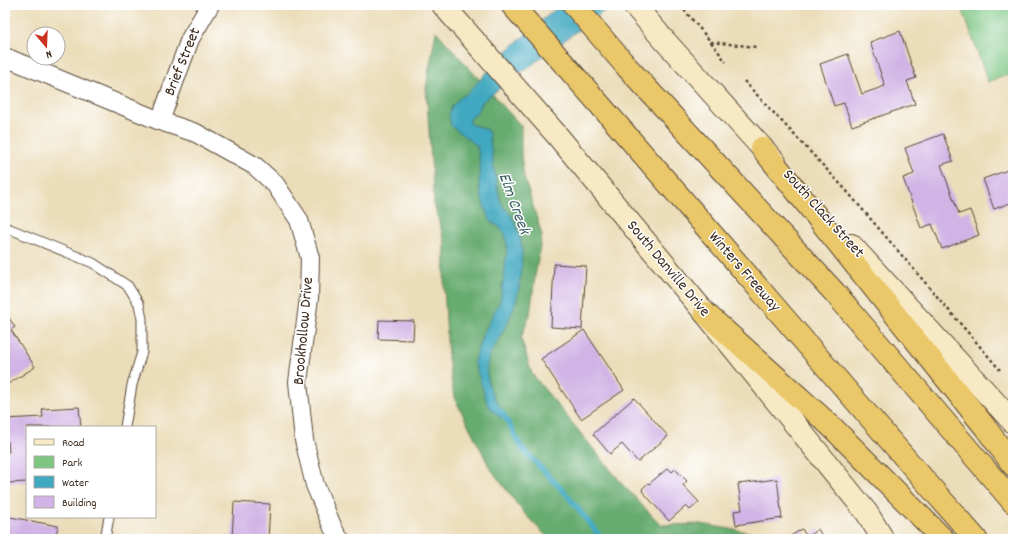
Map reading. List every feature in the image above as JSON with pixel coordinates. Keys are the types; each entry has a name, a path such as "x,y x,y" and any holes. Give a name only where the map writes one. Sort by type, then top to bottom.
{"highway":[{"name":"Winters Freeway","path":"512,5 594,97 826,368 976,539"},
{"path":"574,5 627,67 835,293 1013,502"},
{"path":"762,148 980,421 1013,465"},
{"path":"705,313 833,428 943,539"}],"main road":[{"name":"South Clack Street","path":"634,5 762,148 1013,422"},
{"name":"South Danville Drive","path":"449,12 556,134 705,313 868,513 883,539"}],"street":[{"name":"Brief Street","path":"160,121 190,39 210,5"},
{"name":"Brookhollow Drive","path":"5,57 160,121 196,133 255,166 275,184 299,220 310,258 309,298 298,382 304,440 315,484 333,528 340,539"}],"lane":[{"path":"5,227 94,263 128,286 139,304 142,319 142,352 132,385 125,426"},
{"path":"105,539 109,518"}],"path":[{"path":"680,5 726,62"},
{"path":"710,41 756,47"},
{"path":"744,81 845,189 1000,370"}],"green space":[{"path":"961,5 1013,5 1013,73 988,82"},
{"path":"436,31 521,126 521,155 524,177 542,235 530,315 521,338 532,374 624,486 661,525 701,524 771,536 773,539 549,539 523,512 490,468 454,397 448,358 444,287 445,243 434,204 426,87"}],"water":[{"path":"560,5 612,5 483,101 477,113 470,119 470,124 486,129 489,133 500,199 517,228 520,236 522,252 516,302 508,322 490,355 487,364 487,373 491,391 505,413 505,417 499,417 488,406 474,361 482,336 500,301 507,247 505,234 499,227 491,222 481,196 479,184 480,164 477,146 451,126 449,116 452,106 470,91 502,55"}],"building":[{"path":"900,31 916,78 907,81 915,104 852,126 844,103 834,106 820,64 848,54 862,94 885,86 870,42"},
{"path":"943,134 953,161 941,165 959,214 970,210 979,235 942,249 932,224 921,228 903,178 914,174 905,148"},
{"path":"1013,168 1013,202 994,209 983,179"},
{"path":"554,264 586,266 582,329 551,327"},
{"path":"5,312 15,327 11,330 35,367 5,386"},
{"path":"379,320 414,321 413,340 378,339"},
{"path":"584,330 624,390 581,419 541,359"},
{"path":"634,398 668,436 638,462 622,444 610,454 593,434"},
{"path":"79,407 81,426 26,426 26,482 7,483 5,452 9,452 8,441 5,441 5,419 43,417 42,409"},
{"path":"668,468 672,472 675,469 687,481 683,485 699,502 690,510 686,506 669,521 642,491 648,483 649,484"},
{"path":"777,479 782,518 736,525 734,511 742,510 738,484"},
{"path":"234,502 270,504 268,539 232,539"},
{"path":"5,516 58,526 55,539 5,539"},
{"path":"802,529 807,537 818,529 824,539 790,539 789,537"}],"waterway":[{"name":"Elm Creek","path":"500,410 521,447 567,495 602,539"}]}
